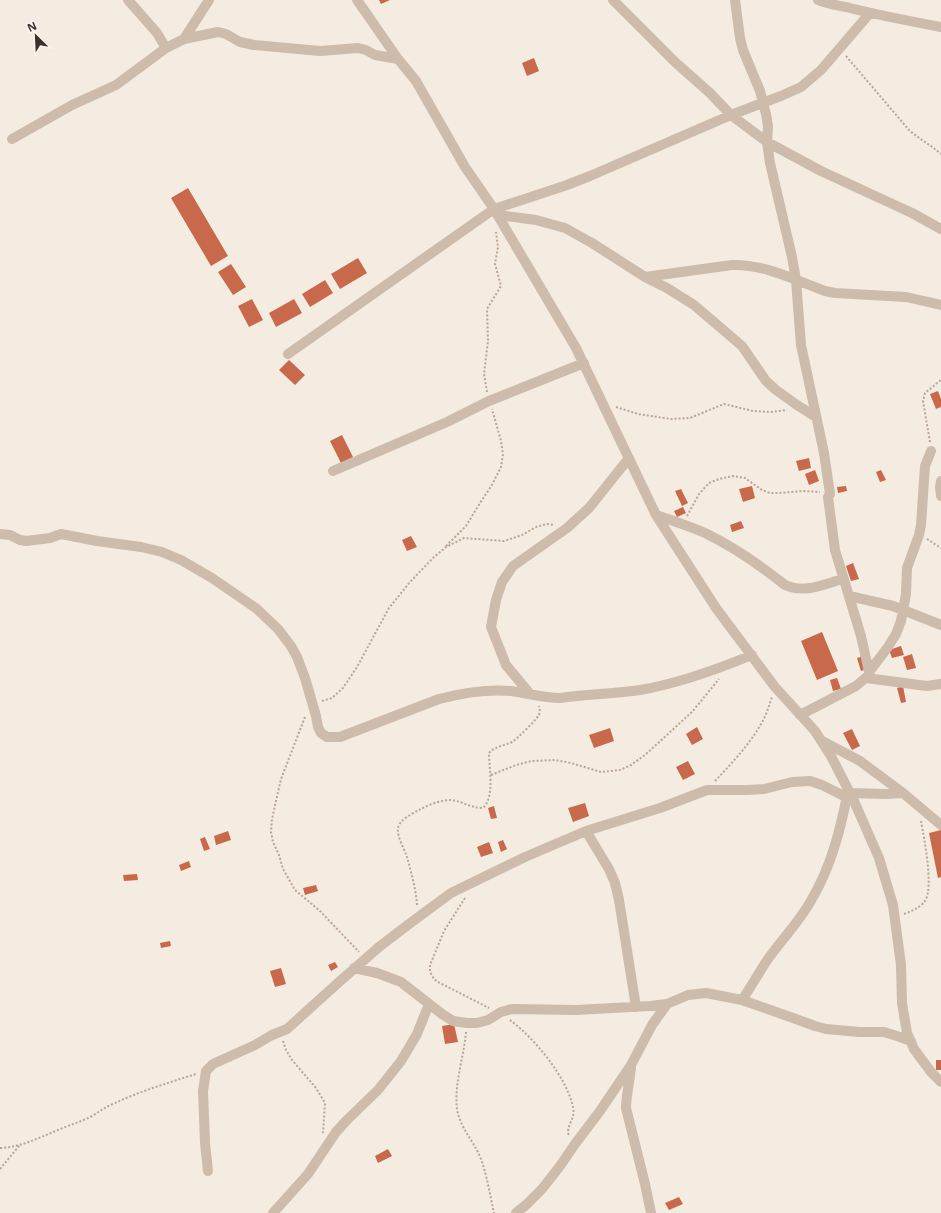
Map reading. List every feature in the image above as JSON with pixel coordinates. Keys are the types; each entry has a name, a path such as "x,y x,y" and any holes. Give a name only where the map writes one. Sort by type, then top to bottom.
{"street":[{"path":"128,0 157,33 166,48"},
{"path":"184,38 209,0"},
{"path":"357,0 398,59 416,81 465,167 576,348 656,515 716,608 775,687 822,742 879,858 893,905 896,919 904,1015 907,1033 914,1049 931,1072 941,1082"},
{"path":"613,0 731,115 768,142 821,171 912,213 941,229"},
{"path":"735,0 743,50 760,91 766,114 770,164 796,280 801,345 824,453 830,494 828,497 835,550 866,652 867,675"},
{"path":"818,0 870,13 941,27"},
{"path":"288,354 494,212 590,176 731,115 801,87 821,70 870,13"},
{"path":"930,25 941,36"},
{"path":"12,139 72,105 116,85 166,48 184,38 218,32 226,34 240,42 254,45 320,51 358,48 375,55 398,59"},
{"path":"494,212 536,220 565,228 694,305 742,346 766,381 796,405 816,417"},
{"path":"645,277 732,265 745,265 757,267 825,291 835,293 906,297 941,305"},
{"path":"333,471 427,431 489,401 584,364"},
{"path":"800,715 856,686 867,675 893,640 899,625 906,594 907,568 919,535 925,466 931,451"},
{"path":"533,695 506,665 491,627 496,600 502,582 513,566 567,528 589,508 629,458"},
{"path":"941,481 941,496"},
{"path":"656,515 683,524 733,548 790,587 797,589 809,588 843,579"},
{"path":"0,534 10,535 20,540 26,540 50,538 61,534 97,541 142,547 162,552 181,560 212,578 252,606 278,629 297,657 313,704 318,727 321,733 327,737 340,737 439,699 454,695 488,691 510,691 550,698 560,698 640,690 683,680 752,655"},
{"path":"849,596 902,609 941,625"},
{"path":"867,675 921,685 941,684"},
{"path":"822,742 860,761 903,793 941,825"},
{"path":"208,1171 205,1143 203,1091 206,1071 213,1064 283,1031 299,1019 354,968 393,936 451,893 525,857 586,832 660,808 707,790 764,789 792,782 810,781 850,797 903,793"},
{"path":"742,1000 768,959 812,898 826,869 838,837 850,797"},
{"path":"586,832 609,869 615,883 636,1007"},
{"path":"354,968 377,973 401,982 453,1021 467,1023 477,1023 488,1020 499,1013 512,1009 576,1010 650,1006 667,1004 688,996 699,994 719,995 742,1000 826,1029 859,1032 884,1032 911,1041"},
{"path":"273,1213 308,1174 325,1148 347,1120 378,1090 400,1061 416,1034 429,1004"},
{"path":"516,1213 542,1189 600,1111 631,1065 652,1025 667,1004"},
{"path":"631,1065 626,1102 627,1114 646,1184 651,1213"}],"path":[{"path":"840,49 909,130 941,154"},
{"path":"365,959 320,911 295,890 283,869 273,842 271,832 272,819 281,778 306,714 313,704 332,698 343,688 357,667 389,608 410,582 466,526 492,486 500,467 503,454 501,441 489,401 484,374 488,341 487,310 502,286 495,264 498,247 494,212"},
{"path":"931,451 923,401 925,393 941,380"},
{"path":"603,404 638,414 671,420 690,418 724,404 753,411 771,412 786,410 796,405"},
{"path":"683,524 692,505 702,490 709,483 733,476 745,478 762,490 770,493 803,491 830,494"},
{"path":"446,547 464,538 504,541 522,535 536,527 547,524 567,528"},
{"path":"919,535 941,548"},
{"path":"491,775 516,765 555,760 602,772 620,770 631,765 645,755 692,712 721,677"},
{"path":"707,790 748,743 762,723 775,687"},
{"path":"418,917 417,901 413,882 399,834 398,828 400,824 404,819 438,802 449,800 457,801 475,808 483,808 486,805 491,775 489,753 492,750 510,743 519,737 540,713 539,706 533,695"},
{"path":"896,919 922,904 926,899 928,891 925,848 919,808"},
{"path":"477,880 444,931 431,960 430,972 434,979 438,982 499,1013 516,1024 548,1059 563,1083 573,1107 574,1115 568,1128 568,1135 575,1144"},
{"path":"467,1023 465,1048 457,1083 457,1108 460,1122 466,1134 473,1143 481,1160 494,1213"},
{"path":"283,1031 283,1041 286,1050 292,1060 316,1088 325,1103 323,1132 325,1148"},
{"path":"0,1148 20,1146 90,1117 131,1095 206,1071"},
{"path":"0,1169 20,1146"}],"building":[{"path":"379,0 390,0 381,4"},
{"path":"534,58 539,71 527,76 522,63"},
{"path":"188,188 228,256 211,266 171,198"},
{"path":"358,258 367,273 340,289 331,274"},
{"path":"231,264 246,287 233,295 218,272"},
{"path":"325,280 333,293 310,307 302,294"},
{"path":"252,299 263,320 249,327 238,306"},
{"path":"294,299 302,313 276,327 269,313"},
{"path":"289,360 305,375 295,385 279,370"},
{"path":"938,391 941,399 941,407 936,409 930,394"},
{"path":"342,435 353,457 341,463 330,441"},
{"path":"809,458 811,468 799,471 796,461"},
{"path":"815,470 819,481 809,485 805,474"},
{"path":"881,470 886,480 880,482 876,472"},
{"path":"752,486 755,498 743,502 739,489"},
{"path":"846,486 847,491 838,493 837,487"},
{"path":"681,489 688,503 682,506 675,491"},
{"path":"683,507 686,513 677,517 674,511"},
{"path":"741,521 744,528 732,532 730,525"},
{"path":"411,536 417,547 407,551 402,540"},
{"path":"853,563 859,579 851,581 846,566"},
{"path":"822,632 838,671 817,680 801,641"},
{"path":"901,646 904,655 892,658 889,650"},
{"path":"912,654 916,668 907,670 903,657"},
{"path":"864,656 867,669 861,671 857,658"},
{"path":"837,678 841,689 833,691 830,680"},
{"path":"903,686 906,702 901,703 897,688"},
{"path":"697,727 703,739 692,745 686,734"},
{"path":"610,728 614,741 594,748 589,735"},
{"path":"852,729 860,746 852,750 843,733"},
{"path":"688,761 695,774 683,780 676,767"},
{"path":"585,803 589,816 573,822 568,808"},
{"path":"494,806 497,818 491,819 488,808"},
{"path":"941,830 941,877 938,878 929,833"},
{"path":"228,831 231,840 216,845 214,836"},
{"path":"205,837 210,849 204,851 200,839"},
{"path":"503,840 507,849 501,852 498,842"},
{"path":"489,842 493,853 481,857 477,847"},
{"path":"189,861 191,867 181,871 179,865"},
{"path":"137,874 138,880 124,881 123,875"},
{"path":"316,885 318,891 305,895 303,888"},
{"path":"170,941 171,946 161,948 160,943"},
{"path":"335,962 338,967 331,971 328,965"},
{"path":"281,968 286,984 275,987 270,971"},
{"path":"454,1024 458,1042 445,1044 442,1026"},
{"path":"936,1060 941,1060 941,1070 936,1070"},
{"path":"388,1149 392,1156 378,1163 375,1156"},
{"path":"679,1197 683,1204 669,1210 665,1203"}]}
